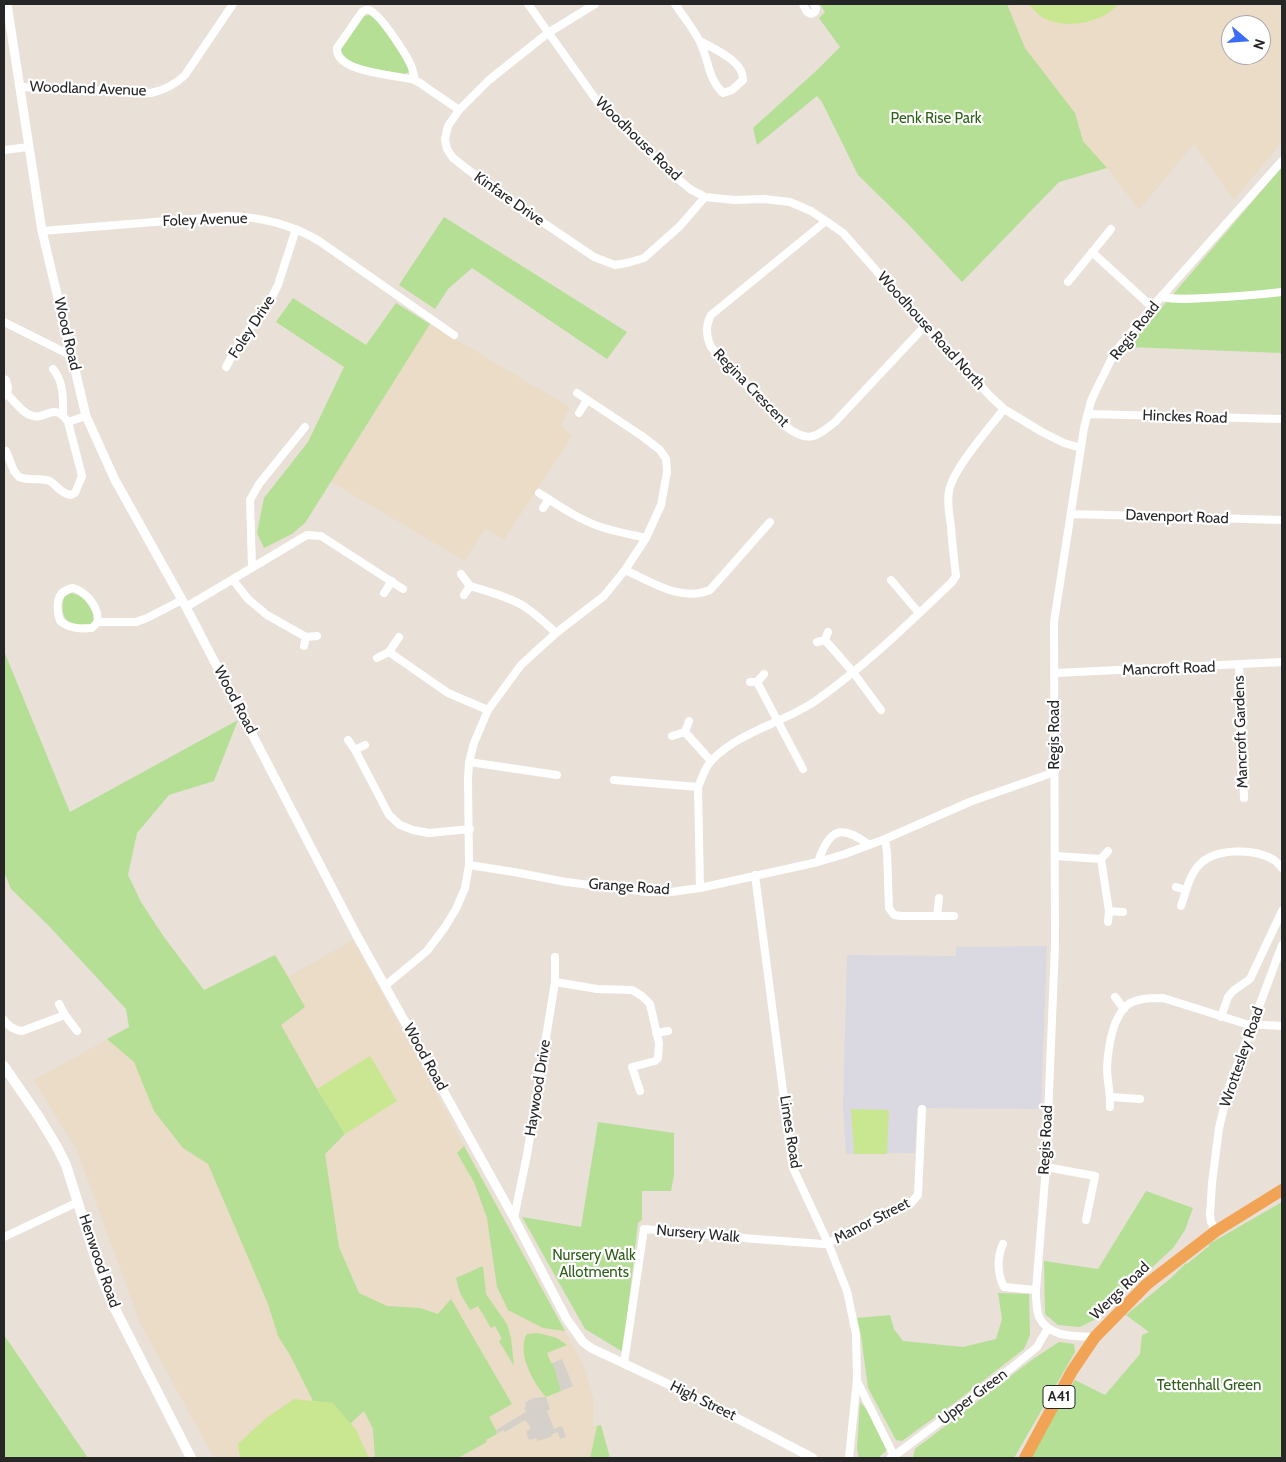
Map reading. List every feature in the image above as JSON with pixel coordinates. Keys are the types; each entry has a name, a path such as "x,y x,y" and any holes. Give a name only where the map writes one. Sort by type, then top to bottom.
{"highway":[{"name":"Wergs Road","path":"1025,1458 1072,1372 1095,1337 1147,1284 1216,1231 1282,1190"}],"main road":[{"name":"Henwood Road","path":"4,1066 57,1147 66,1166 101,1276 114,1307 191,1458"}],"street":[{"name":"Wood Road","path":"8,4 42,231 86,416 115,480 184,604 356,934 514,1218 566,1318 583,1342 591,1348"},
{"name":"Woodland Avenue","path":"20,86 151,93 161,90 180,80 185,75 233,4"},
{"name":"Woodhouse Road","path":"528,4 597,101 690,189 705,197 790,202"},
{"name":"Kinfare Drive","path":"595,4 548,33 489,80 459,110 448,126 445,139 447,149 453,158 489,186 594,257 615,265 644,258 680,226 705,197"},
{"path":"675,4 700,41 709,72 716,87 723,93 732,90 743,80 743,75 735,62 700,41"},
{"path":"803,4 807,12 811,14 816,9 814,4"},
{"path":"415,80 412,67 405,54 377,14 370,10 362,12 337,48 339,58 348,64 362,69 415,80 459,110"},
{"path":"4,150 29,147"},
{"name":"Regis Road","path":"1048,1328 1039,1317 1036,1305 1036,1290 1046,1167 1055,953 1056,674 1054,622 1081,448 1088,414 1096,390 1115,352 1152,307 1282,161"},
{"name":"Woodhouse Road North","path":"790,202 811,211 843,233 925,326 1004,409 1042,432 1064,443 1081,448"},
{"name":"Foley Avenue","path":"42,231 229,216 248,217 280,223 319,240 454,335"},
{"name":"Regina Crescent","path":"826,220 711,315 706,329 706,337 711,347 784,425 796,434 805,437 823,432 835,422 925,326"},
{"name":"Foley Drive","path":"226,368 238,345 271,299 278,285 296,229"},
{"path":"1068,282 1111,229"},
{"path":"1092,252 1152,307"},
{"path":"1162,296 1172,299 1195,299 1282,292"},
{"path":"4,322 72,356"},
{"path":"6,451 18,478 50,481 62,493 71,496 75,493 82,476 68,422 63,414 63,393 58,375 53,369"},
{"path":"4,379 8,388 5,395 29,415 37,416 53,412 63,414"},
{"path":"386,985 426,951 445,927 456,909 465,888 469,865 469,762 474,743 488,710 521,665 556,633 604,596 625,570 646,538 661,505 667,472 666,459 660,450 577,393"},
{"path":"579,413 587,400"},
{"path":"700,888 698,787 711,761 729,746 815,701 853,672 952,582 956,576 948,506 952,483 955,475 1004,409"},
{"name":"Hinckes Road","path":"1088,414 1282,420"},
{"path":"68,422 86,416"},
{"path":"252,568 250,500 259,484 306,427"},
{"path":"539,492 578,517 591,523 603,528 646,538"},
{"path":"543,508 548,499"},
{"name":"Davenport Road","path":"1071,514 1282,520"},
{"path":"625,570 674,592 700,594 710,590 770,522"},
{"path":"756,524 764,530"},
{"path":"98,622 97,612 82,592 73,588 66,590 59,596 58,614 60,621 66,626 81,629 92,628 98,622 136,622 184,604 233,580 307,535 321,536 403,589"},
{"path":"462,574 470,586 520,604 530,610 556,633"},
{"path":"233,580 248,599 267,615 306,636 317,636"},
{"path":"891,580 919,613"},
{"path":"384,593 392,582"},
{"path":"464,595 470,586"},
{"path":"304,646 306,636"},
{"path":"377,658 389,652 399,637"},
{"path":"823,638 853,672 881,710"},
{"path":"389,652 448,693 488,710"},
{"name":"Mancroft Road","path":"1056,674 1239,666 1282,662"},
{"name":"Mancroft Gardens","path":"1239,666 1244,798"},
{"path":"764,674 754,682 803,769"},
{"path":"685,732 689,721"},
{"path":"685,732 711,761"},
{"path":"672,736 685,732"},
{"path":"348,740 389,815 400,825 429,833 470,829"},
{"path":"355,750 365,745"},
{"path":"469,762 557,776"},
{"name":"Grange Road","path":"469,865 566,882 647,892 671,892 700,888 818,862 885,839 972,801 1055,772"},
{"path":"614,780 698,787"},
{"path":"818,862 823,847 831,835 843,832 850,833 869,845"},
{"path":"885,839 889,908 894,914 901,916 954,916"},
{"path":"1108,851 1101,859 1109,911 1108,922"},
{"path":"1181,906 1190,880 1199,865 1210,856 1234,852 1261,854 1274,860 1282,868"},
{"path":"1056,856 1101,859"},
{"name":"Limes Road","path":"755,876 793,1168 828,1243 847,1291 856,1334 856,1379 850,1458"},
{"path":"1176,886 1186,890"},
{"path":"937,916 938,898"},
{"path":"1220,1017 1228,997 1250,979 1282,910"},
{"path":"1109,911 1123,912"},
{"name":"Wrottesley Road","path":"1216,1231 1210,1214 1212,1183 1221,1120 1229,1087 1282,945"},
{"name":"Haywood Drive","path":"514,1218 527,1155 556,982 555,957"},
{"path":"556,982 597,989 632,990 650,1004 659,1043 658,1058 632,1067 640,1091"},
{"path":"1115,997 1124,1009"},
{"path":"1110,1107 1111,1097 1107,1070 1114,1028 1126,1006 1136,1000 1162,998 1220,1017 1253,1025 1282,1026"},
{"path":"59,1004 65,1016 77,1031"},
{"path":"4,1020 9,1026 22,1031 65,1016"},
{"path":"656,1033 668,1031"},
{"path":"1111,1097 1140,1099"},
{"name":"Manor Street","path":"828,1243 911,1203 918,1195 922,1109"},
{"path":"1046,1167 1095,1176 1086,1220"},
{"path":"4,1237 78,1202"},
{"name":"Nursery Walk","path":"624,1363 644,1229 755,1239 828,1243"},
{"path":"1003,1244 998,1255 1000,1281 1004,1287 1036,1290"},
{"path":"1048,1328 1058,1334 1095,1337"},
{"name":"Upper Green","path":"894,1458 1037,1347 1048,1328"},
{"name":"High Street","path":"591,1348 704,1401 813,1458"},
{"name":"Limes Road","path":"856,1379 894,1458"}],"shaded area":[{"path":"982,4 1282,4 1282,142 1234,200 1194,144 1139,210 1107,168 997,44"},
{"path":"430,324 570,407 561,425 572,436 504,540 485,529 465,561 331,482"},
{"path":"353,940 583,1364 594,1400 593,1426 601,1425 610,1458 214,1458 140,1323 77,1151 34,1080 129,1027 275,955 289,976"},
{"path":"1047,946 1041,1109 917,1108 915,1153 846,1154 843,1106 847,955 956,956 956,947"},
{"path":"562,1359 573,1386 561,1391 553,1363"},
{"path":"546,1397 550,1409 547,1411 554,1429 562,1426 566,1437 560,1439 558,1432 548,1438 537,1441 536,1438 529,1440 526,1432 531,1428 525,1420 505,1432 503,1430 497,1434 496,1430 526,1412 524,1408 526,1406 525,1403 533,1398"}],"green space":[{"name":"Penk Rise Park","path":"820,4 1007,4 1025,48 1075,113 1083,141 1107,168 1059,182 962,282 908,224 858,175 822,102 817,96 757,145 753,128 840,47 819,18 825,12"},
{"path":"1028,4 1119,4 1107,14 1091,21 1064,24 1038,14"},
{"path":"369,15 374,18 390,38 409,67 409,72 404,74 360,66 340,53 364,16"},
{"path":"1282,167 1282,353 1128,347"},
{"path":"444,217 627,332 607,359 472,268 448,289 435,309 399,285"},
{"path":"293,298 366,345 396,303 430,324 305,523 292,534 264,548 257,533 264,498 308,442 344,367 276,322"},
{"path":"71,593 80,596 88,605 95,617 92,624 72,623 65,617 63,612 64,597"},
{"path":"4,651 70,812 238,720 214,781 169,795 137,833 128,875 141,902 164,937 204,990 275,955 305,1007 281,1025 345,1134 325,1154 339,1247 359,1293 387,1306 420,1308 438,1314 451,1299 512,1404 489,1417 497,1434 486,1440 487,1442 458,1458 375,1458 373,1429 364,1411 350,1424 333,1403 313,1401 290,1355 278,1336 268,1304 208,1164 183,1148 154,1111 134,1062 107,1039 129,1027 126,1009 48,925 11,889 4,872"},
{"path":"370,1056 397,1101 345,1134 317,1089"},
{"path":"851,1109 889,1110 887,1154 854,1154"},
{"name":"Nursery Walk Allotments","path":"598,1122 674,1133 674,1175 671,1191 642,1191 642,1220 638,1223 623,1352 585,1329 522,1217 581,1227"},
{"path":"464,1146 565,1331 543,1328 508,1310 497,1287 487,1218 474,1182 457,1153"},
{"path":"1146,1191 1193,1208 1185,1230 1173,1248 1096,1319 1080,1327 1058,1325 1045,1314 1044,1261 1098,1269"},
{"name":"Tettenhall Green","path":"1282,1202 1282,1458 1029,1458 1047,1424 1075,1380 1105,1395 1140,1354 1142,1335 1149,1332 1126,1315 1171,1278 1186,1263 1209,1246 1209,1244"},
{"path":"483,1266 486,1294 507,1324 511,1338 514,1366 499,1341 502,1339 495,1326 491,1328 478,1306 470,1310 460,1293 456,1278"},
{"path":"998,1293 1029,1294 1030,1335 1024,1349 902,1441 896,1440 868,1388 857,1318 890,1315 894,1329 903,1341 963,1347 996,1339 1002,1319"},
{"path":"538,1333 557,1338 567,1345 547,1353 551,1363 553,1363 561,1391 546,1397 531,1375 525,1358 524,1341 527,1334"},
{"path":"4,1335 88,1458 4,1458"},
{"path":"1059,1342 1074,1344 1075,1352 1014,1458 913,1457 915,1449 1033,1359"},
{"path":"294,1399 333,1403 356,1430 369,1458 240,1458 238,1444 265,1419"},
{"path":"860,1402 876,1424 885,1443 887,1450 878,1458 859,1458 857,1449"},
{"path":"601,1425 610,1458 590,1458 597,1426"}]}
